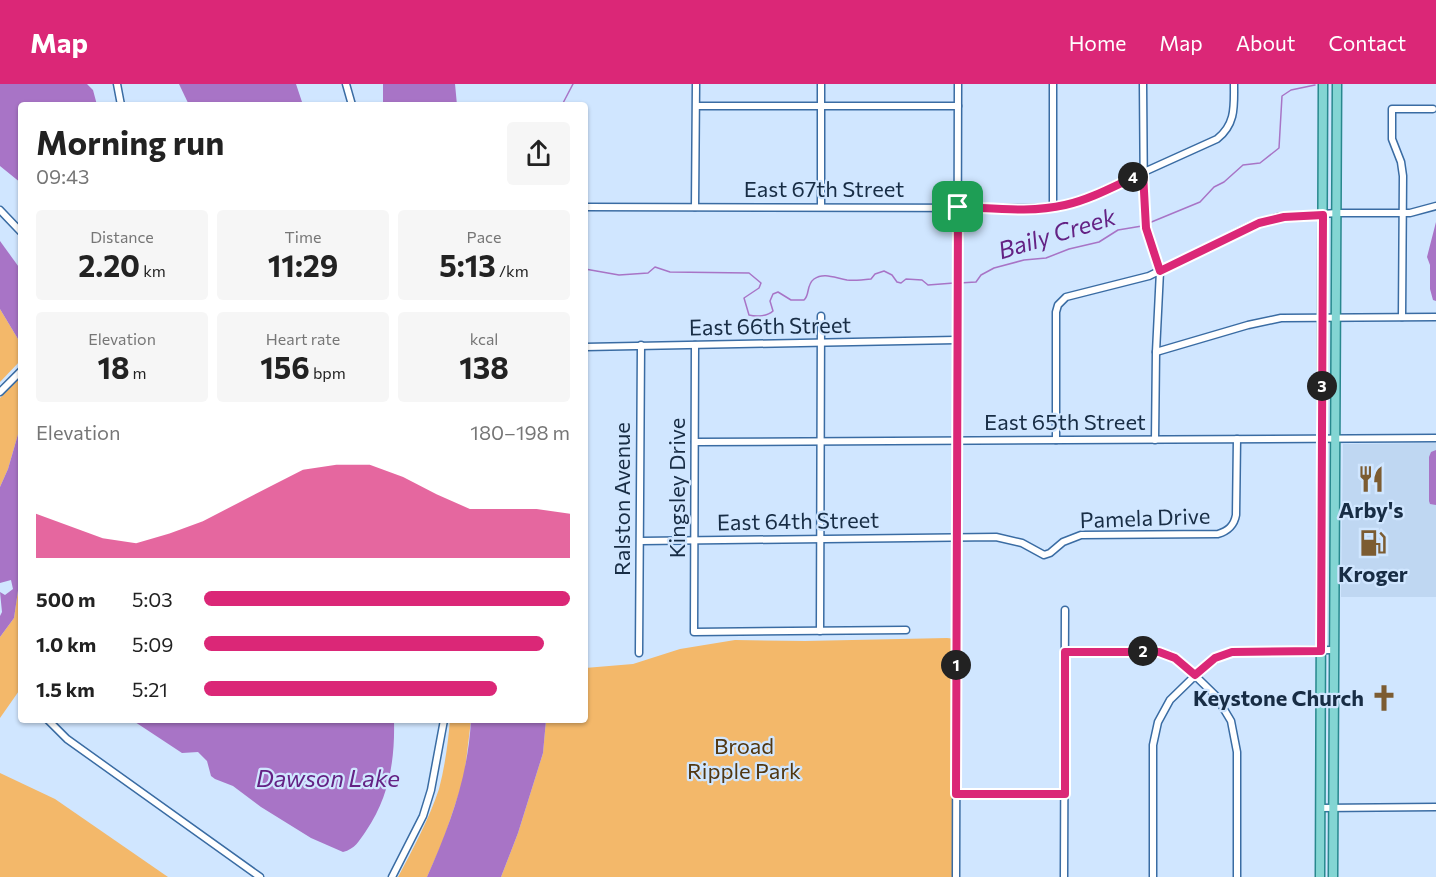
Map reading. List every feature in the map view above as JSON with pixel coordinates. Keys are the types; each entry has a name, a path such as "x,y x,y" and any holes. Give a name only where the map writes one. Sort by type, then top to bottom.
{"main road":[{"path":"1320,877 1322,439 1329,317 1330,214 1337,85"},
{"path":"1323,89 1330,214 1329,317 1336,439 1333,877"}],"street":[{"path":"117,84 120,102"},
{"path":"346,84 351,102"},
{"path":"695,207 696,84"},
{"path":"821,84 821,207"},
{"path":"956,877 958,84"},
{"path":"1053,84 1053,207"},
{"path":"1143,84 1145,220 1160,271 1155,440"},
{"name":"East 67th Street","path":"588,207 1053,207 1082,200 1215,140 1226,132 1233,116 1234,84"},
{"path":"697,106 958,106"},
{"path":"1402,317 1402,173 1392,139 1392,109 1433,109"},
{"path":"1056,440 1056,314 1062,300 1071,295 1125,284 1160,271 1259,223 1284,217 1416,212 1436,206"},
{"path":"0,210 18,229"},
{"path":"821,316 820,631 906,630"},
{"path":"1156,352 1266,321 1287,318 1436,317"},
{"name":"East 66th Street","path":"588,347 956,340"},
{"name":"Ralston Avenue","path":"639,653 641,345"},
{"name":"Kingsley Drive","path":"695,345 694,632 820,631"},
{"path":"0,392 18,374"},
{"name":"East 65th Street","path":"695,442 1436,438"},
{"name":"Pamela Drive","path":"1047,555 1063,542 1081,535 1218,534 1226,531 1232,526 1236,515 1237,439"},
{"name":"East 64th Street","path":"641,541 996,537 1010,539 1041,555 1047,555"},
{"path":"1064,877 1065,610"},
{"path":"1153,877 1154,739 1157,725 1166,707 1195,675 1215,658 1232,652 1334,650"},
{"path":"1065,652 1159,652 1175,658 1213,692 1231,721 1236,741 1237,877"},
{"path":"51,723 67,739 260,877"},
{"path":"392,877 423,816 431,790 443,723"},
{"path":"956,794 1065,794"},
{"path":"1320,808 1436,807"}],"shaded area":[{"path":"1436,443 1436,597 1341,597 1343,444"}],"green space":[{"path":"0,309 18,339 18,363 0,382"},
{"path":"18,380 18,434 0,487 0,398"},
{"path":"18,591 18,692 0,718 0,637 14,618"},
{"name":"Broad Ripple Park","path":"956,639 956,877 501,877 518,833 543,753 546,723 588,723 588,668 633,664 680,649 735,640"},
{"path":"450,723 471,723 464,778 443,841 427,877 398,877 426,823 439,789"},
{"path":"0,773 55,799 168,877 0,877"}],"water":[{"path":"0,84 87,84 93,90 96,102 18,102 18,181 0,166"},
{"path":"179,84 296,84 302,102 188,102"},
{"path":"383,84 455,84 457,102 383,102"},
{"path":"1436,222 1436,301 1433,300 1430,289 1430,265 1427,257"},
{"path":"0,241 18,266 18,339 0,309"},
{"path":"18,434 18,591 14,618 0,637 2,612 0,592 5,595 13,589 11,580 0,583 0,487"},
{"path":"1436,450 1436,505 1430,504 1429,501 1429,457 1431,452"},
{"name":"Dawson Lake","path":"137,723 394,723 392,764 380,805 359,841 354,847 343,852 311,838 261,807 233,786 215,779 211,776 207,761 198,752 182,753"},
{"path":"471,723 546,723 543,753 518,833 501,877 427,877 457,800"}],"waterway":[{"path":"564,102 573,84"},
{"name":"Baily Creek","path":"1149,223 1200,202 1214,187 1224,182 1243,165 1260,163 1279,148 1282,96 1291,90 1315,85"},
{"name":"Baily Creek","path":"959,283 976,282 981,275 994,268 1024,260 1046,258 1069,249 1099,242 1118,230 1142,226"},
{"name":"Baily Creek","path":"588,270 619,275 648,273 655,267 670,272 749,273 761,283 759,288 744,298 749,315 755,316 773,311 770,301 773,294 778,292 791,300 804,300 812,281 822,276 862,280 871,279 875,274 884,271 901,283 906,279 922,280 928,285 954,283"}],"place":[{"name":"Arby's","path":"1371,479"},
{"name":"Kroger","path":"1373,543"},
{"name":"Keystone Church","path":"1384,698"}],"route":[{"path":"1143,173 1146,228 1160,271 1252,225 1284,217 1323,215 1321,651 1232,652 1215,658 1195,675 1180,661 1159,652 1065,652 1065,794 956,794 958,207 1064,206 1143,173"}]}
